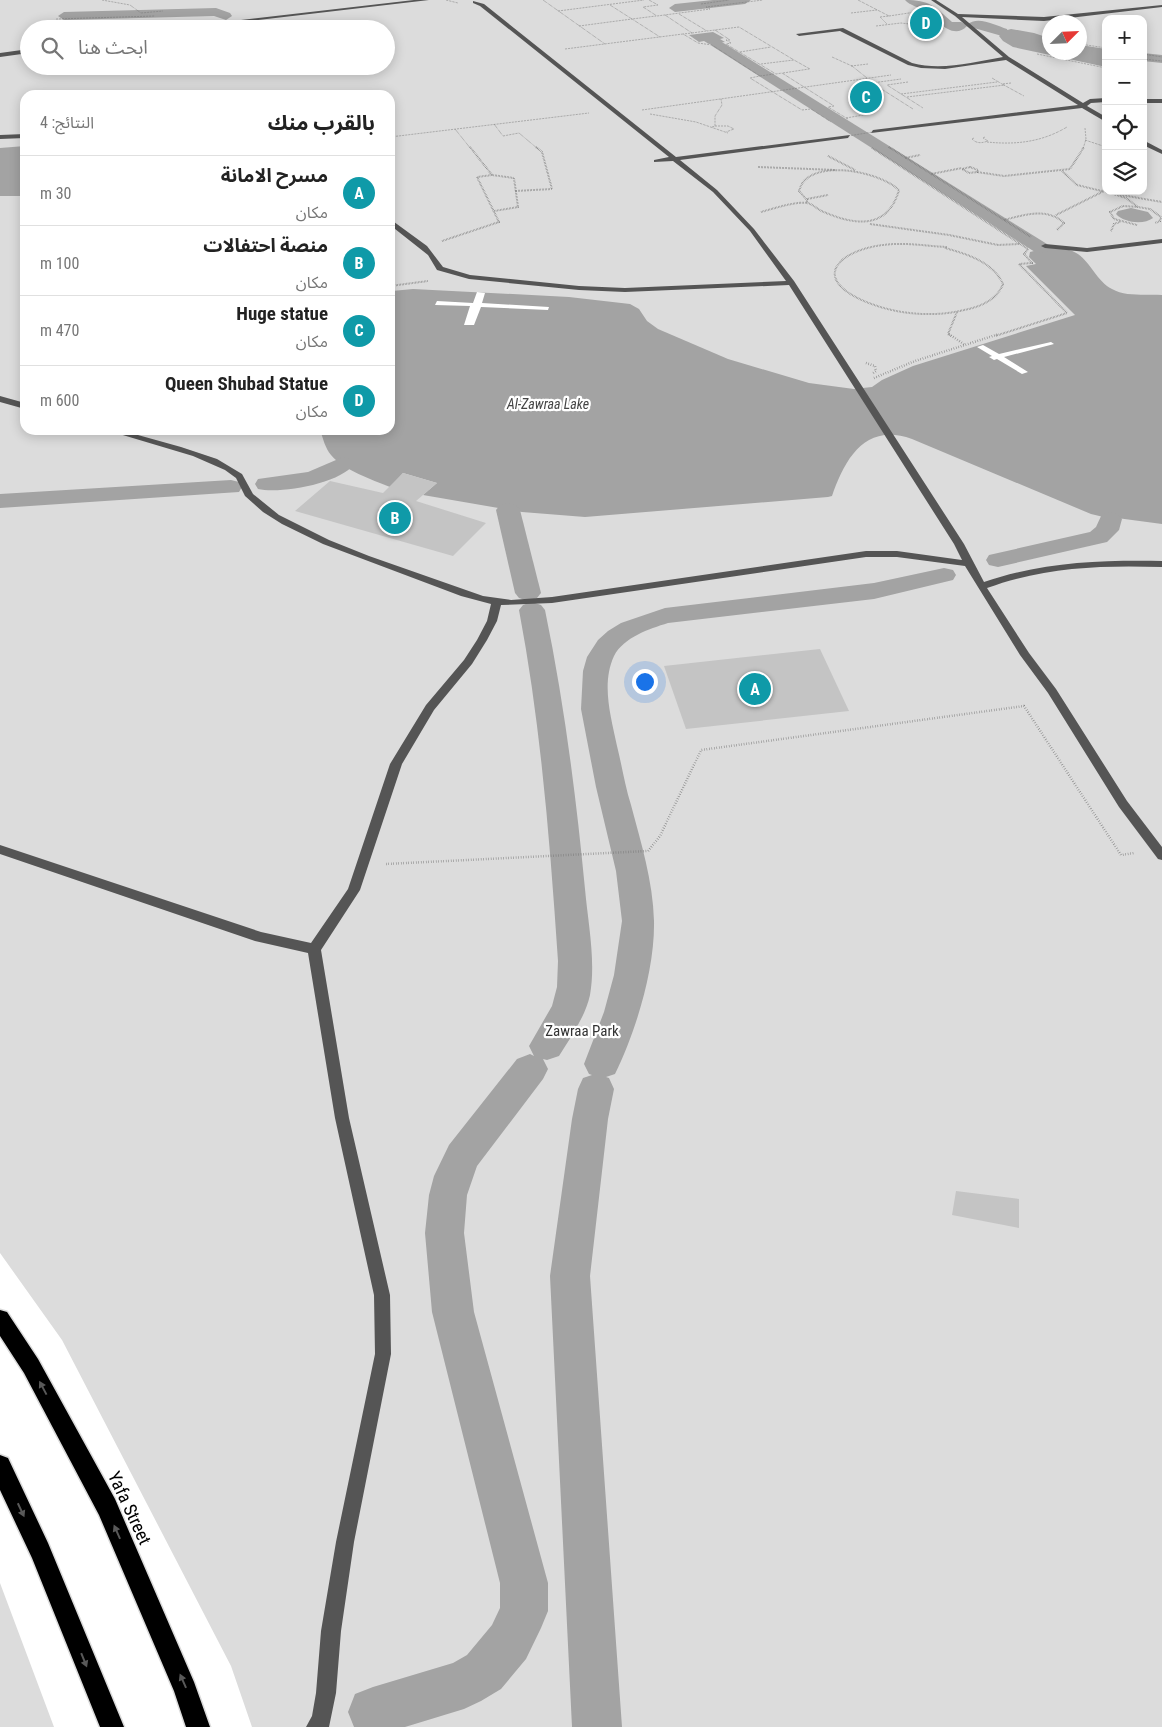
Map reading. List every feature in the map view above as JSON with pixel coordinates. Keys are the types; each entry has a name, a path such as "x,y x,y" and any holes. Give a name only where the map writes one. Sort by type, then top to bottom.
{"highway":[{"name":"Yafa Street","path":"0,1319 31,1366 106,1507 186,1690 198,1727"},
{"path":"0,1466 40,1551 112,1727"}],"street":[{"path":"244,20 427,0"},
{"path":"933,0 957,15 1007,58 1102,118"},
{"path":"475,2 482,5 518,33 715,190 742,218 791,283 959,544 982,586 1025,655 1052,691 1123,804 1160,853"},
{"path":"310,6 314,12"},
{"path":"957,15 1044,19 1162,6"},
{"path":"799,34 841,29 910,64 921,67 935,68 1007,58"},
{"path":"0,55 20,53"},
{"path":"873,132 1083,106 1090,101 1102,100"},
{"path":"1147,100 1162,101"},
{"path":"656,161 824,139 848,134"},
{"path":"0,137 20,136"},
{"path":"1147,144 1162,152"},
{"path":"395,226 424,246 434,256 440,268 469,277 597,289 704,288 791,283"},
{"path":"1045,246 1087,250 1162,241"},
{"path":"0,399 20,405"},
{"path":"127,435 172,448 226,468 240,476 244,482 245,491 263,508 367,560 477,598 497,602 521,603 624,590 866,554 896,554 969,564"},
{"path":"982,586 1018,574 1066,565 1162,564"},
{"path":"316,1727 320,1721 326,1694 331,1631 345,1542 384,1354 382,1295 342,1118 314,949 354,890 396,764 430,708 468,662 482,640 492,621 497,602"},
{"path":"0,849 260,938 314,949"}],"path":[{"path":"543,0 605,44"},
{"path":"558,10 644,0"},
{"path":"649,0 658,5 643,7 657,16"},
{"path":"579,26 710,9 702,4 729,0"},
{"path":"706,6 763,0"},
{"path":"858,0 889,16"},
{"path":"609,4 660,37"},
{"path":"849,14 878,10"},
{"path":"887,24 880,17 922,12"},
{"path":"679,13 707,31"},
{"path":"666,15 694,33"},
{"path":"56,19 157,16"},
{"path":"841,29 887,24 923,25 976,33"},
{"path":"563,50 739,27 810,69 782,73"},
{"path":"683,34 698,43 701,42 707,46 712,45 761,76"},
{"path":"1087,45 1102,47"},
{"path":"740,52 772,47"},
{"path":"1030,53 1102,67"},
{"path":"1147,55 1162,57"},
{"path":"832,57 852,66 868,78"},
{"path":"1147,59 1162,61"},
{"path":"760,64 794,60"},
{"path":"775,74 750,78 802,110 811,109 836,125"},
{"path":"735,134 725,133 714,127 696,122 658,116 639,110 894,75"},
{"path":"989,76 1002,84"},
{"path":"1004,78 1012,82"},
{"path":"901,79 872,83 920,113"},
{"path":"916,81 887,85 922,108"},
{"path":"900,94 997,82"},
{"path":"906,97 1005,85"},
{"path":"714,127 715,116 723,103 720,99"},
{"path":"395,136 615,110"},
{"path":"494,124 503,136 520,134 542,152 552,189 515,191"},
{"path":"963,168 962,170 966,172 1004,176 1070,170 1086,140 1087,132 1084,125"},
{"path":"714,127 728,126 734,129 725,133"},
{"path":"976,137 972,140 1008,144 1049,137 1067,127"},
{"path":"455,129 492,175"},
{"path":"848,134 873,132"},
{"path":"848,134 860,141"},
{"path":"980,137 988,140 987,142"},
{"path":"824,139 824,151 839,164 891,182 900,190 896,202 886,216 869,223"},
{"path":"1086,140 1102,146"},
{"path":"842,363 862,362 875,366 876,371 871,374 874,378 915,361 1067,313 1018,264 1032,263 1024,254 1028,249 869,146"},
{"path":"904,158 920,155"},
{"path":"758,167 780,169 822,168 861,172"},
{"path":"930,174 972,167 977,169 977,172"},
{"path":"807,203 800,191 803,181 814,175 844,171"},
{"path":"1062,171 1077,185 1102,192"},
{"path":"424,246 499,222 477,178 492,175 514,178 518,207 494,211"},
{"path":"1004,220 1031,214 1056,216 1102,193"},
{"path":"806,200 828,195"},
{"path":"1116,195 1126,198 1138,207"},
{"path":"1122,195 1162,202"},
{"path":"761,212 807,203 828,214 869,223 998,245 1020,244"},
{"path":"1137,225 1120,222 1114,219 1110,212 1122,206 1138,207 1159,214 1160,221 1151,224"},
{"path":"904,243 946,247 980,260 992,268 1001,281 1001,290 989,302 957,312 914,313 877,306 848,293 838,284 834,275 835,267 841,259 852,252 867,247 904,243"},
{"path":"395,285 426,282 446,271"},
{"path":"957,312 948,334 964,345"},
{"path":"363,865 648,851 660,836 701,750 1024,706 1122,855 1160,853"}],"green space":[{"name":"Zawraa Park","path":"0,0 1162,0 1162,1727 252,1727 231,1666 62,1340 0,1253"},
{"path":"0,1583 54,1727 0,1727"}],"water":[{"path":"1011,29 1042,36 1042,53 1013,47 999,36 1004,31"},
{"path":"713,32 724,38 720,39 725,42 709,44 704,41 699,42 689,35"},
{"path":"1087,46 1102,48 1102,66 1073,60 1087,60"},
{"path":"20,146 20,196 0,196 0,148"},
{"path":"1131,208 1148,212 1153,218 1145,222 1134,222 1116,214 1118,211"},
{"name":"Al-Zawraa Lake","path":"1046,248 1069,250 1082,257 1100,280 1118,292 1162,295 1162,524 1117,518 1116,520 1091,514 912,439 896,435 881,436 869,440 859,447 843,469 832,496 585,517 522,512 423,495 437,483 403,473 390,487 343,466 331,455 322,435 395,435 395,291 413,289 569,297 630,304 639,309 647,321 658,329 728,359 809,383 854,389 872,387 882,380 913,366 1075,315 1026,266 1036,264 1029,257 1030,252"}],"pier":[{"path":"477,292 485,293 482,303 549,307 548,310 481,307 474,325 464,325 470,306 435,305 437,301 473,303"},
{"path":"1051,342 1054,344 1004,357 1028,372 1022,374 997,359 994,360 989,357 992,356 977,347 983,345 999,354"}],"building":[{"path":"403,473 437,483 416,501 486,523 453,556 295,511 330,481 383,493"},
{"path":"820,649 849,711 686,729 664,666"},
{"path":"956,1191 1019,1199 1019,1228 952,1215"}],"waterway":[{"path":"675,8 745,0"},
{"path":"911,0 929,8 949,26 961,26"},
{"path":"64,16 201,12 216,12 226,16"},
{"path":"973,25 983,25 1002,32"},
{"path":"717,43 1041,248"},
{"path":"1147,57 1162,59"},
{"path":"266,484 316,477 343,464"},
{"path":"0,501 231,487"},
{"path":"508,510 528,593"},
{"path":"998,560 1098,537 1107,530 1110,519"},
{"path":"602,1064 621,1012 631,975 635,957 638,921 632,871 611,787 595,709 594,688 600,657 617,636 630,628 665,616 874,591 944,575"},
{"path":"532,610 541,654 554,741 564,829 575,961 572,997 565,1016 547,1046"},
{"path":"373,1712 464,1684 484,1672 509,1642 524,1611 524,1583 453,1312 444,1233 448,1195 462,1157 530,1069"},
{"path":"596,1089 590,1119 570,1276 597,1727"}],"place":[{"name":"Queen Shubad Statue","path":"926,23"},
{"name":"Huge statue","path":"866,97"},
{"name":"منصة احتفالات","path":"395,518"},
{"name":"مسرح الامانة","path":"755,689"}]}
